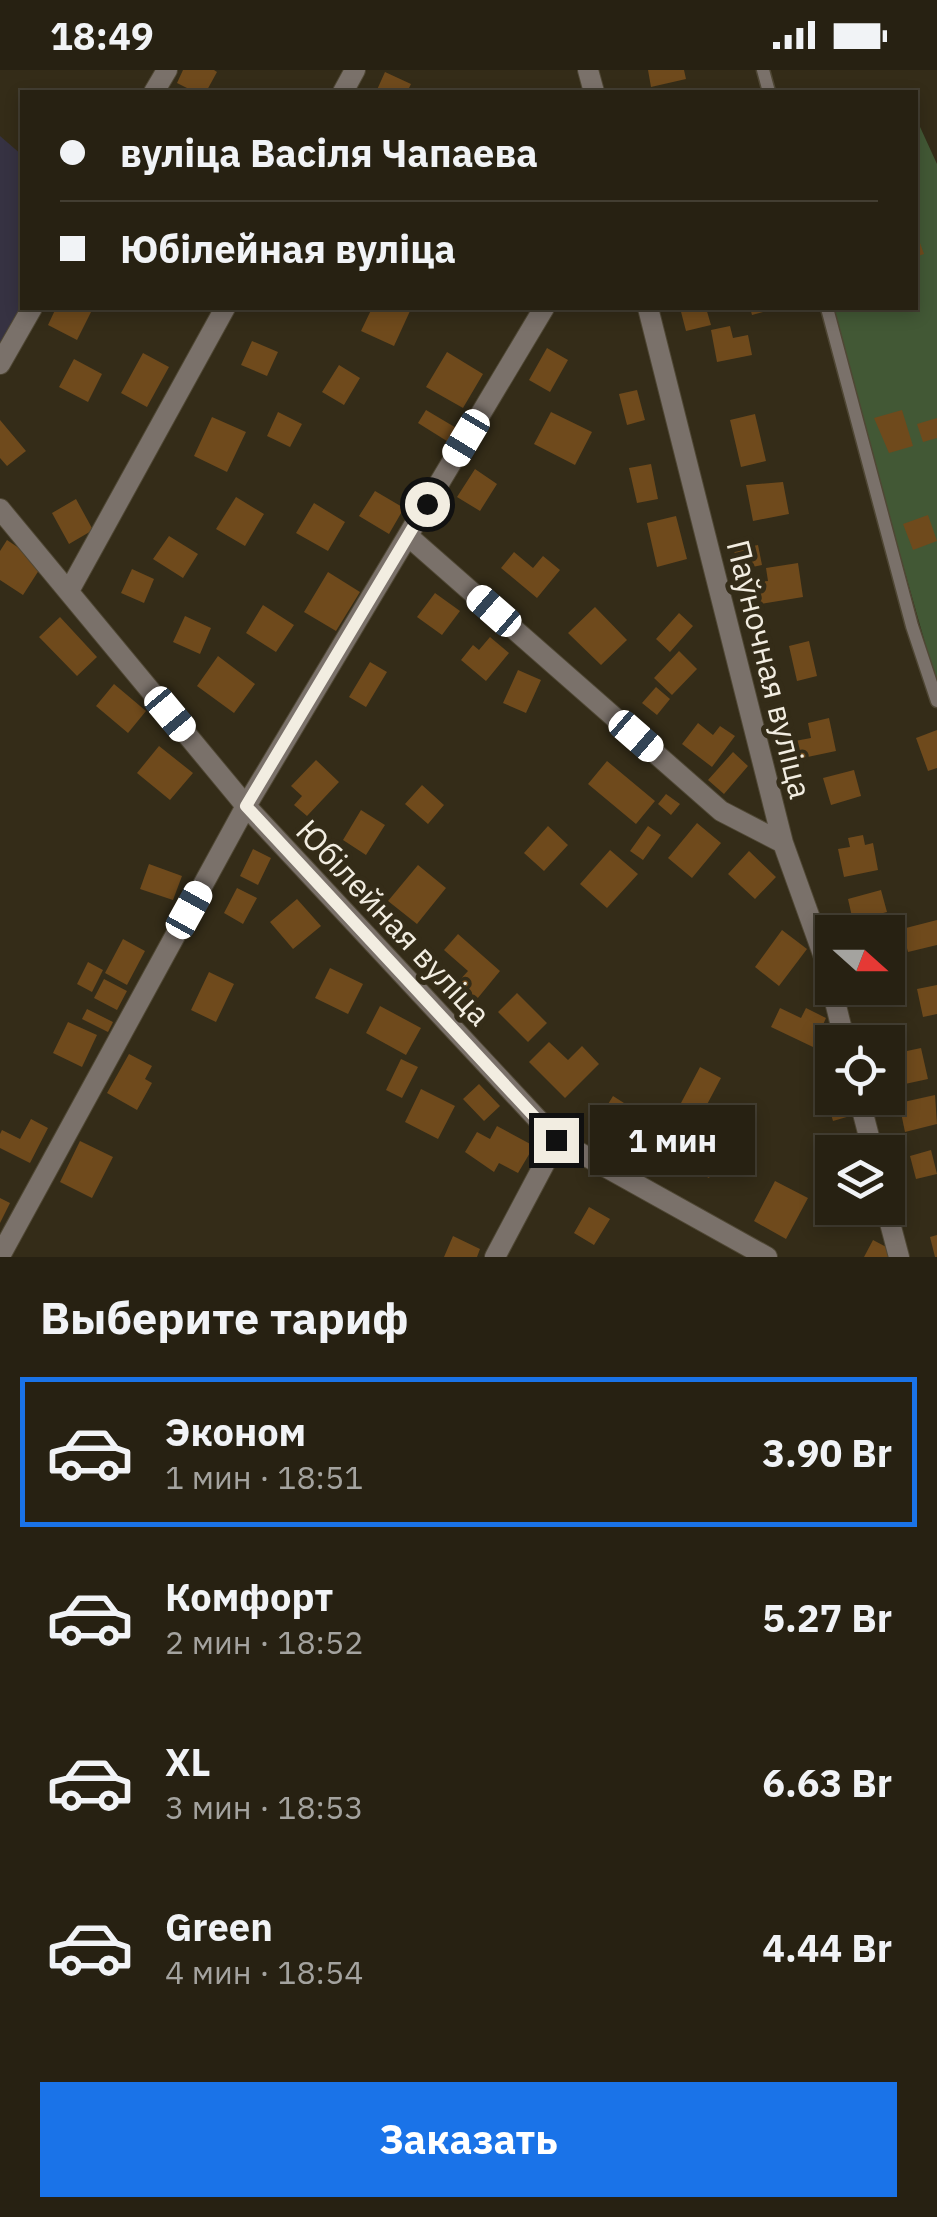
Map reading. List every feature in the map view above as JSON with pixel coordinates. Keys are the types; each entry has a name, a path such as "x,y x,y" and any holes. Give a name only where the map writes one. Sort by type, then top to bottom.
{"street":[{"path":"0,364 31,310"},
{"path":"69,591 223,310"},
{"path":"0,1256 246,806 543,310"},
{"name":"Паўночная вуліца","path":"649,310 783,843 824,957 841,1025"},
{"name":"Юбілейная вуліца","path":"0,509 246,806 556,1140 767,1257"},
{"path":"408,536 722,811 783,843"},
{"path":"495,1257 556,1140"},
{"path":"891,1225 899,1257"}],"lane":[{"path":"828,310 912,626 937,700"}],"shaded area":[{"path":"0,136 20,153 20,310 0,346"}],"green space":[{"path":"918,123 937,164 937,685 831,310 918,310"}],"building":[{"path":"183,70 217,72 207,90 191,90 177,83"},
{"path":"648,70 684,70 686,79 651,87"},
{"path":"385,72 411,84 408,90 377,90"},
{"path":"55,310 91,312 77,340 48,325"},
{"path":"371,310 410,311 394,346 361,331"},
{"path":"681,310 707,310 711,325 686,331"},
{"path":"730,326 733,338 748,335 752,355 717,362 711,330"},
{"path":"252,341 278,352 267,376 241,365"},
{"path":"547,348 568,360 550,392 529,380"},
{"path":"447,352 483,374 463,408 426,387"},
{"path":"143,353 169,367 147,407 121,393"},
{"path":"74,359 102,374 88,402 59,387"},
{"path":"339,365 360,378 344,405 322,392"},
{"path":"637,390 645,420 627,425 619,394"},
{"path":"426,410 458,429 450,443 418,423"},
{"path":"902,410 913,446 889,453 874,418"},
{"path":"278,412 302,424 290,447 267,436"},
{"path":"551,412 592,432 575,465 534,444"},
{"path":"755,414 766,461 741,467 730,420"},
{"path":"212,417 246,432 227,472 194,456"},
{"path":"937,418 937,438 923,442 917,424"},
{"path":"0,420 26,451 7,466 0,458"},
{"path":"651,464 658,499 637,503 629,468"},
{"path":"475,469 497,484 480,511 457,497"},
{"path":"783,482 789,514 753,521 746,485"},
{"path":"375,491 404,508 389,534 359,516"},
{"path":"236,497 264,514 245,546 216,529"},
{"path":"76,499 93,530 69,544 52,513"},
{"path":"314,503 345,522 328,551 296,533"},
{"path":"928,515 937,541 913,550 903,524"},
{"path":"676,516 687,559 657,567 647,523"},
{"path":"169,536 198,554 183,578 153,559"},
{"path":"7,540 43,564 23,595 0,580 0,551"},
{"path":"758,545 762,565 738,570 734,550"},
{"path":"514,552 533,568 543,556 560,570 537,598 501,568"},
{"path":"798,563 803,597 760,604 757,582 768,581 766,568"},
{"path":"132,569 154,579 144,603 121,593"},
{"path":"328,572 360,592 336,631 304,612"},
{"path":"435,593 460,611 442,635 417,617"},
{"path":"263,605 294,625 276,652 246,633"},
{"path":"595,607 627,640 601,665 568,633"},
{"path":"679,613 693,626 670,652 656,639"},
{"path":"185,616 211,628 200,654 173,642"},
{"path":"60,617 97,657 77,676 39,637"},
{"path":"490,637 509,653 486,681 461,660 473,645 479,650"},
{"path":"809,641 817,676 797,681 789,646"},
{"path":"679,651 697,669 672,695 654,678"},
{"path":"218,656 255,684 234,713 197,686"},
{"path":"370,662 387,672 366,707 349,697"},
{"path":"518,670 541,680 526,713 503,703"},
{"path":"114,684 146,711 128,733 96,706"},
{"path":"656,687 670,699 657,715 642,703"},
{"path":"829,718 836,751 798,759 795,741 811,738 808,723"},
{"path":"698,723 713,735 720,726 735,736 712,767 682,744"},
{"path":"937,730 937,768 928,771 916,738"},
{"path":"159,746 193,773 170,800 137,773"},
{"path":"733,752 748,766 724,794 708,780"},
{"path":"316,760 339,782 307,816 294,805 302,796 291,786"},
{"path":"607,761 655,801 636,824 588,784"},
{"path":"854,770 861,796 831,805 823,778"},
{"path":"422,785 444,805 428,824 405,804"},
{"path":"666,794 680,804 671,815 658,804"},
{"path":"361,810 385,825 366,855 343,840"},
{"path":"697,823 721,843 692,878 668,858"},
{"path":"548,826 568,845 544,871 524,853"},
{"path":"648,826 661,835 643,860 630,851"},
{"path":"863,835 865,845 873,843 878,870 844,877 838,849 850,847 848,838"},
{"path":"253,849 271,858 258,885 240,876"},
{"path":"610,850 638,874 607,908 580,884"},
{"path":"749,851 776,877 755,899 728,874"},
{"path":"149,864 182,876 173,900 140,889"},
{"path":"418,865 446,888 417,924 388,901"},
{"path":"237,888 257,898 243,924 224,913"},
{"path":"881,890 887,912 852,915 848,899"},
{"path":"297,899 321,926 293,949 270,922"},
{"path":"937,920 937,945 908,952 905,928"},
{"path":"782,930 807,949 779,986 755,967"},
{"path":"458,934 500,971 477,999 458,982 468,971 444,950"},
{"path":"123,939 145,951 127,985 105,973"},
{"path":"88,962 103,970 92,992 77,984"},
{"path":"330,968 363,984 348,1014 315,998"},
{"path":"209,972 234,984 216,1022 191,1010"},
{"path":"104,979 127,991 117,1010 94,998"},
{"path":"937,985 937,1014 923,1017 917,989"},
{"path":"517,993 547,1023 528,1042 498,1012"},
{"path":"380,1006 421,1028 406,1055 366,1033"},
{"path":"780,1008 801,1018 806,1008 826,1018 823,1025 815,1025 813,1047 771,1027"},
{"path":"87,1009 113,1022 108,1032 82,1019"},
{"path":"68,1022 97,1035 82,1067 53,1053"},
{"path":"549,1042 568,1060 582,1046 599,1064 565,1098 529,1062"},
{"path":"921,1048 928,1079 905,1084 905,1051"},
{"path":"129,1054 152,1066 145,1079 152,1083 137,1110 107,1093"},
{"path":"401,1059 418,1067 402,1098 386,1090"},
{"path":"700,1067 721,1078 702,1114 681,1103"},
{"path":"479,1084 500,1106 484,1121 463,1099"},
{"path":"421,1089 455,1106 438,1139 405,1122"},
{"path":"935,1095 937,1124 905,1132 901,1115 905,1115 905,1102"},
{"path":"613,1096 657,1124 639,1152 596,1124"},
{"path":"831,1115 854,1115 833,1121"},
{"path":"31,1119 48,1128 30,1163 0,1148 0,1134 2,1130 20,1139"},
{"path":"497,1126 534,1146 518,1173 499,1163 494,1172 465,1152 477,1132 490,1139"},
{"path":"80,1141 113,1157 92,1198 60,1182"},
{"path":"692,1142 720,1156 709,1178 681,1164"},
{"path":"931,1150 937,1174 916,1179 910,1156"},
{"path":"775,1181 808,1198 786,1239 754,1221"},
{"path":"0,1198 10,1203 0,1223"},
{"path":"589,1207 610,1219 594,1245 574,1233"},
{"path":"937,1235 937,1257 935,1257 930,1237"},
{"path":"453,1236 480,1249 477,1257 444,1257"},
{"path":"873,1240 892,1250 889,1257 864,1257"}],"route":[{"path":"427,504 246,806 556,1140"}]}
